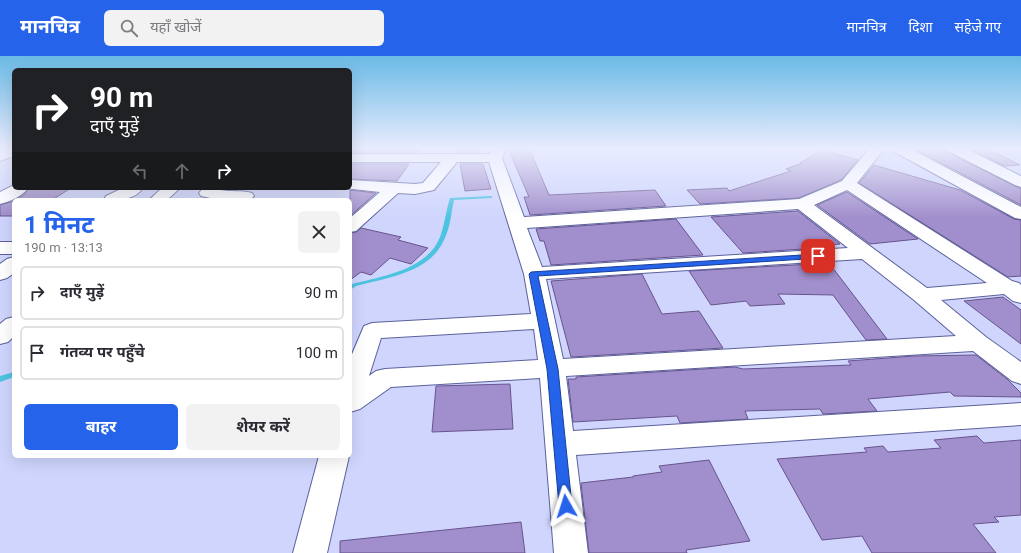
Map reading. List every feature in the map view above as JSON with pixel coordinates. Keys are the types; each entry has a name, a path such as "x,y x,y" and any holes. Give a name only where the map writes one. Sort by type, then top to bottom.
{"street":[{"path":"352,185 415,189 428,187 441,171"},
{"path":"502,171 534,274 544,321 552,369 571,553"},
{"path":"517,222 802,204 848,184 859,171"},
{"path":"941,171 1021,214"},
{"path":"999,171 1021,182"},
{"path":"848,184 1017,290"},
{"path":"352,224 394,188"},
{"path":"0,200 17,190"},
{"path":"116,198 131,190"},
{"path":"160,198 170,190"},
{"path":"220,195 251,195"},
{"path":"802,204 922,295 978,343 1021,375"},
{"path":"0,248 12,248"},
{"path":"534,274 865,253"},
{"path":"0,274 12,265"},
{"path":"922,295 1017,290"},
{"path":"352,389 372,331 544,321"},
{"path":"0,336 12,326"},
{"path":"352,401 385,378 978,343"},
{"path":"559,444 1021,414"},
{"path":"310,553 334,458"}],"building":[{"path":"352,171 404,171 397,181 352,179"},
{"path":"461,171 485,171 491,189 465,191"},
{"path":"518,171 539,171 549,195 655,190 666,206 530,215 524,197 529,197"},
{"path":"790,171 848,171 841,180 799,198 700,204 687,190 727,188 729,191"},
{"path":"869,171 895,171 960,190 1014,219 1021,220 1021,276 1008,277 859,183"},
{"path":"957,171 985,171 1021,189 1021,205"},
{"path":"28,190 68,190 55,198 19,198 24,195"},
{"path":"350,190 376,193 352,214 352,198 350,198"},
{"path":"847,192 918,239 870,244 817,205"},
{"path":"12,202 12,216 0,216 0,205"},
{"path":"798,211 840,244 816,246 818,248 743,253 711,217"},
{"path":"676,219 703,255 551,265 544,241 540,241 536,229"},
{"path":"361,228 401,237 398,240 428,248 411,264 390,258 371,275 361,272 352,279 352,233 356,232"},
{"path":"829,263 887,339 866,340 833,295 778,294 785,304 750,306 746,301 711,305 689,271"},
{"path":"642,274 662,314 699,311 723,348 571,357 551,281"},
{"path":"1003,297 1021,310 1021,344 964,301"},
{"path":"976,355 1007,379 1021,393 1021,397 954,396 950,392 868,399 877,411 823,414 820,409 745,411 748,419 680,423 677,416 573,422 568,379 576,379 576,377 735,367 743,369 851,365 848,361 914,356"},
{"path":"510,384 513,429 432,432 436,386"},
{"path":"977,436 984,443 1021,440 1021,515 994,517 999,522 973,524 996,553 872,553 862,536 822,540 777,459 867,452 864,448 883,446 888,452 941,448 934,440"},
{"path":"709,460 750,541 686,550 687,553 589,553 581,483 662,472 659,466"},
{"path":"521,522 525,553 340,553 340,541"}],"waterway":[{"path":"352,286 410,269 429,256 437,248 443,237 452,199 490,197"},
{"path":"0,379 12,375"}],"route":[{"path":"566,506 552,369 534,274 818,256"}]}
